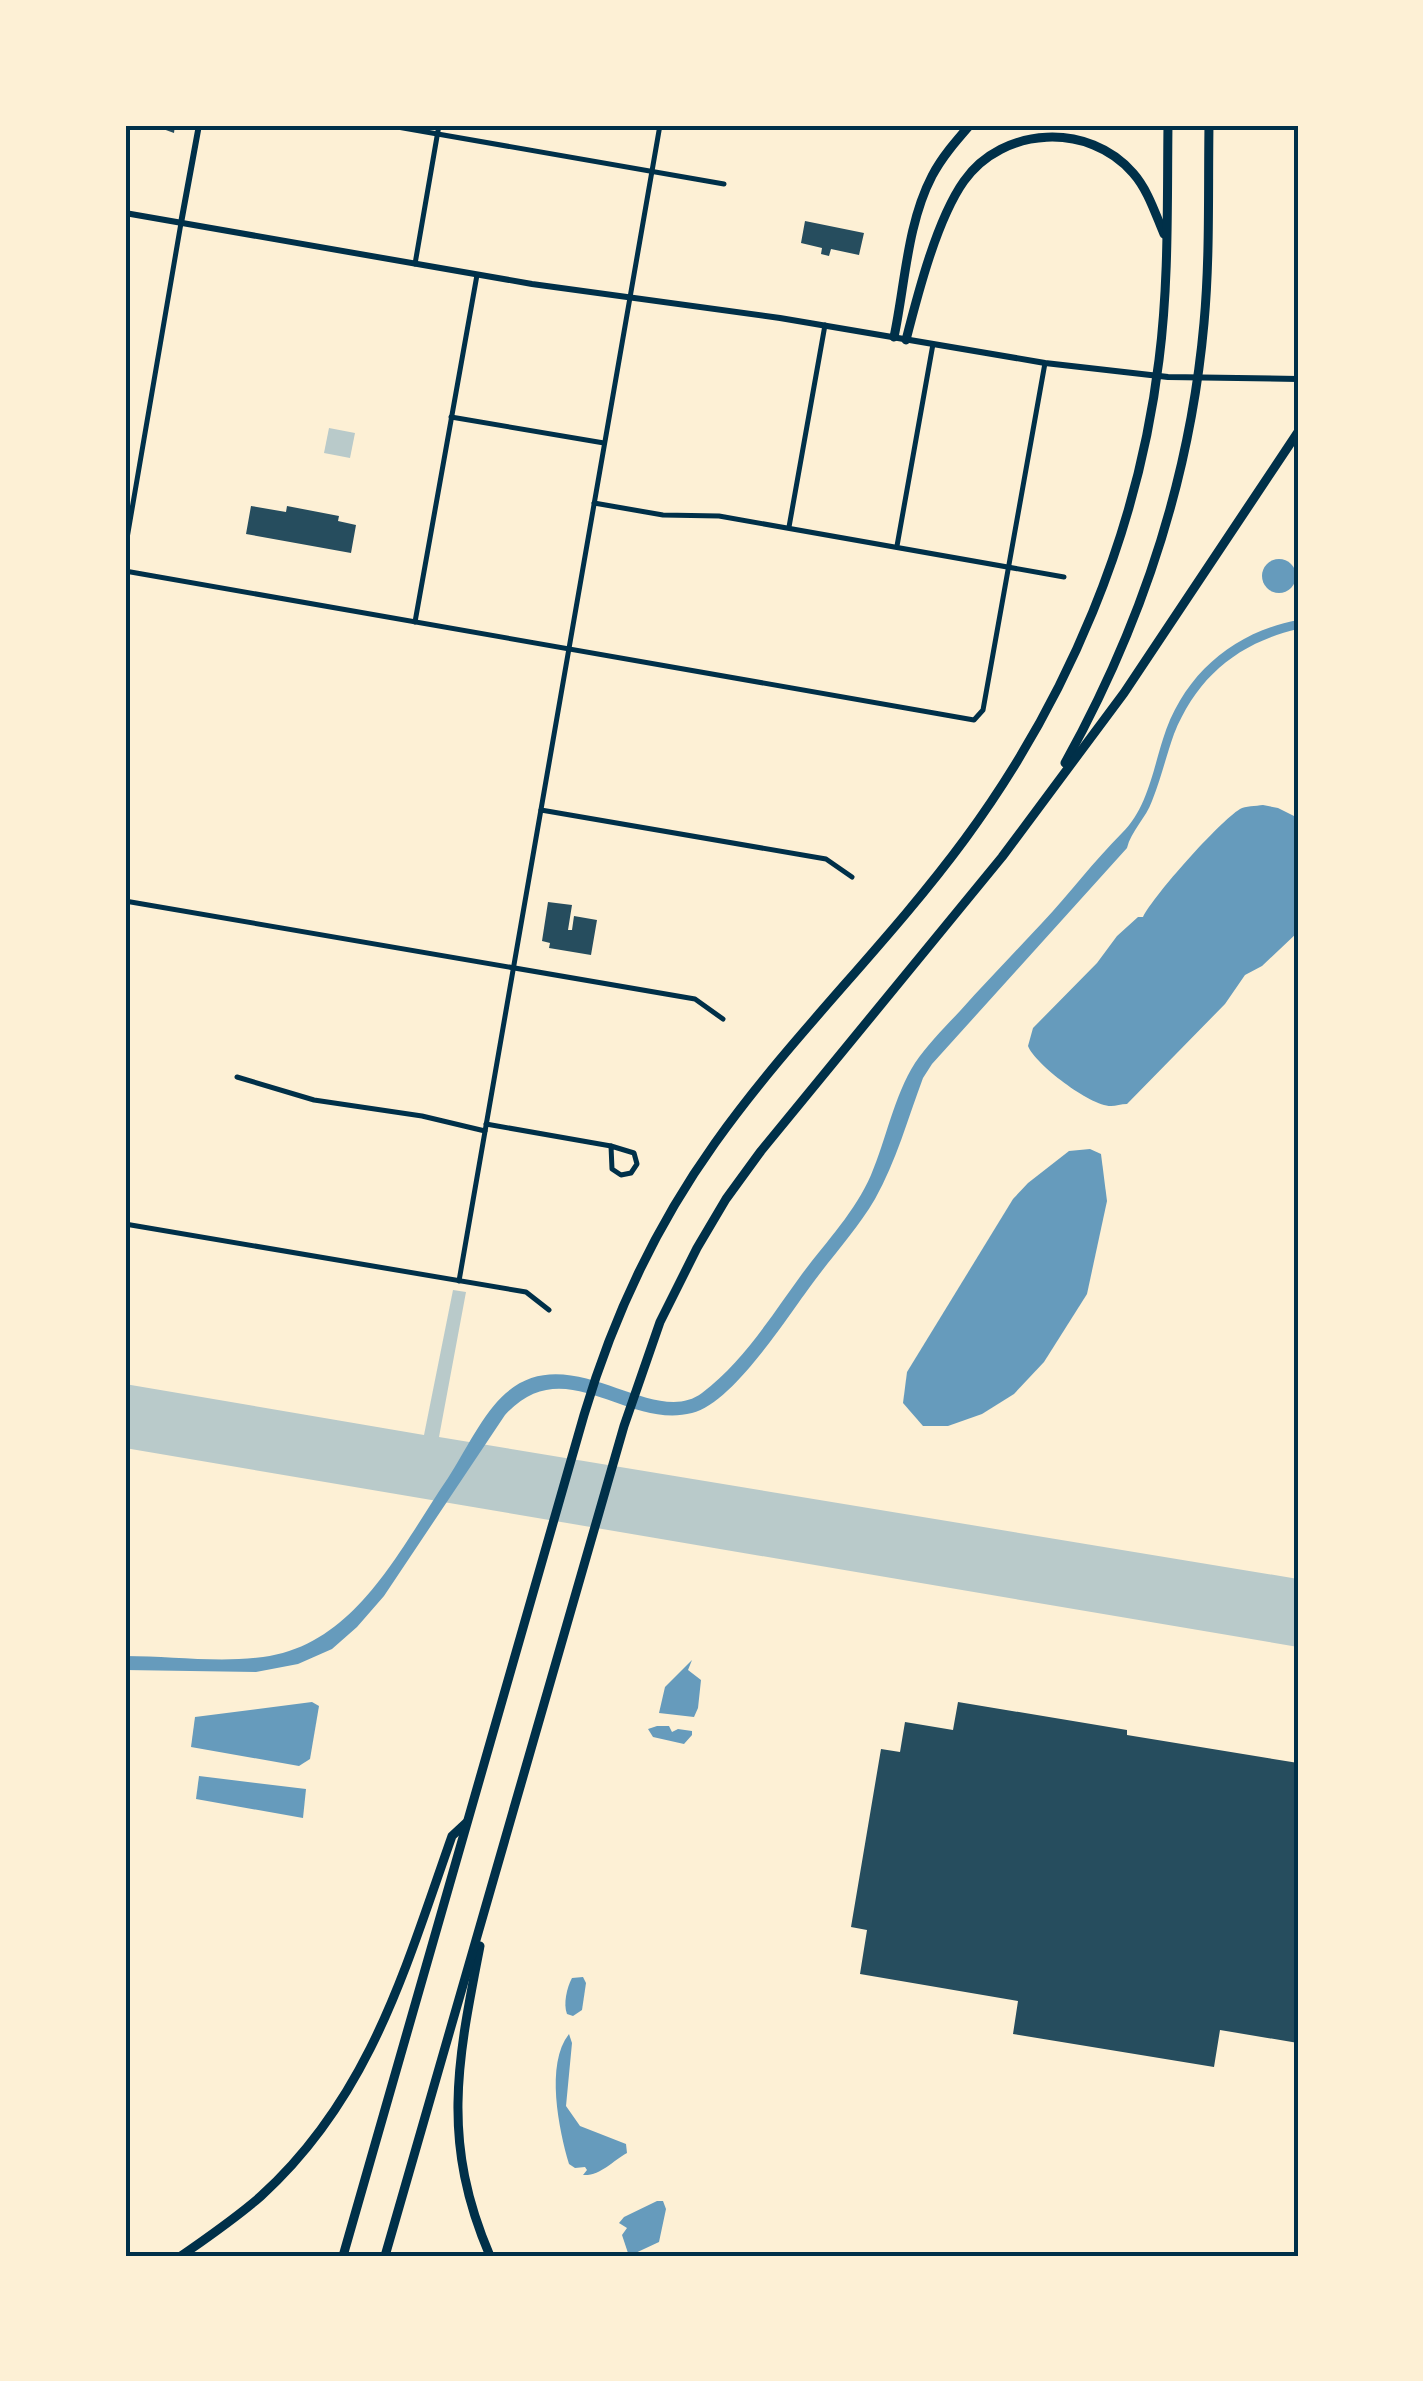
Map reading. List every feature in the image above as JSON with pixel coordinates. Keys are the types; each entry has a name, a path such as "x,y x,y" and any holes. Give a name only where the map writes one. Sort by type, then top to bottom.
{"highway":[{"path":"894,337 915,226 927,187 940,162 970,125"},
{"path":"343,2256 600,1361 655,1238 701,1163 750,1098 947,863 1030,740 1074,656 1106,578 1136,481 1161,342 1168,125"},
{"path":"1043,800 1095,706 1138,611 1172,504 1202,341 1209,125"},
{"path":"906,340 927,267 955,196 979,164 1011,144 1040,137 1067,138 1104,150 1123,163 1140,183 1167,240"},
{"path":"385,2256 624,1426 641,1373 684,1272 735,1187 981,886 1124,692 1298,432"},
{"path":"181,2256 260,2196 322,2128 354,2084 392,2008 452,1836 468,1822"},
{"path":"490,2256 466,2189 456,2106 461,2043 492,1884"}],"main road":[{"path":"181,223 200,125"},
{"path":"125,213 477,275 1045,363 1168,376 1298,379"}],"street":[{"path":"386,125 724,184"},
{"path":"415,264 440,125"},
{"path":"459,1281 660,125"},
{"path":"125,550 181,223"},
{"path":"414,622 477,275"},
{"path":"788,528 825,326"},
{"path":"898,546 933,344"},
{"path":"125,571 970,720 982,713 1045,363"},
{"path":"451,417 604,444"},
{"path":"594,503 663,515 713,515 1064,576"},
{"path":"540,810 826,859 852,877"},
{"path":"125,901 696,998 723,1019"},
{"path":"237,1077 314,1100 611,1146 634,1153 637,1164 631,1172 620,1175 612,1169 611,1146"},
{"path":"125,1224 526,1292 548,1310"}],"shaded area":[{"path":"329,428 355,433 350,458 324,453"},
{"path":"453,1290 466,1292 439,1437 1298,1579 1298,1647 125,1448 125,1384 424,1435"}],"water":[{"path":"1279,559 1291,564 1296,576 1291,588 1279,593 1267,588 1262,576 1267,564"},
{"path":"1298,620 1298,629 1238,653 1195,696 1174,734 1149,807 1127,848 932,1064 875,1199 760,1356 725,1393 692,1413 667,1415 573,1390 550,1389 528,1397 505,1415 384,1596 332,1649 298,1664 256,1672 125,1670 125,1656 246,1659 296,1649 324,1634 350,1614 393,1562 490,1411 506,1393 531,1378 557,1374 583,1378 660,1401 682,1401 717,1381 756,1337 857,1202 871,1175 901,1090 920,1056 1138,813 1172,716 1197,676 1232,646 1274,626"},
{"path":"1263,805 1298,818 1298,932 1262,966 1245,975 1225,1004 1127,1104 1102,1104 1077,1092 1033,1054 1028,1046 1033,1028 1097,963 1117,936 1143,917 1218,828 1240,809"},
{"path":"1090,1149 1101,1154 1107,1201 1087,1294 1044,1362 1014,1394 982,1414 948,1426 923,1426 903,1403 907,1372 1013,1199 1069,1151"},
{"path":"692,1660 688,1670 701,1680 694,1717 659,1713 665,1687"},
{"path":"312,1702 319,1706 310,1759 299,1766 191,1747 195,1717"},
{"path":"669,1726 672,1732 692,1731 692,1735 684,1744 653,1737 648,1729"},
{"path":"199,1776 306,1789 303,1818 196,1799"},
{"path":"583,1977 586,1983 582,2010 573,2016 567,2014 570,1982 572,1978"},
{"path":"569,2034 572,2043 566,2106 580,2126 626,2144 627,2153 589,2175 583,2175 585,2167 569,2164 558,2116 557,2062"},
{"path":"663,2201 666,2209 659,2242 629,2256 622,2235 627,2228 619,2223"}],"building":[{"path":"152,125 175,125 174,133"},
{"path":"805,221 864,233 859,255 831,249 829,256 821,254 822,248 801,243"},
{"path":"251,506 286,512 287,506 339,516 338,521 356,525 351,553 246,534"},
{"path":"548,902 572,905 568,930 572,930 574,916 597,920 591,955 549,948 550,943 542,941"},
{"path":"958,1702 1298,1763 1298,2043 1220,2030 1214,2067 1013,2034 1018,2001 860,1974 867,1930 851,1927 881,1749 900,1752 905,1722 953,1730"}]}
